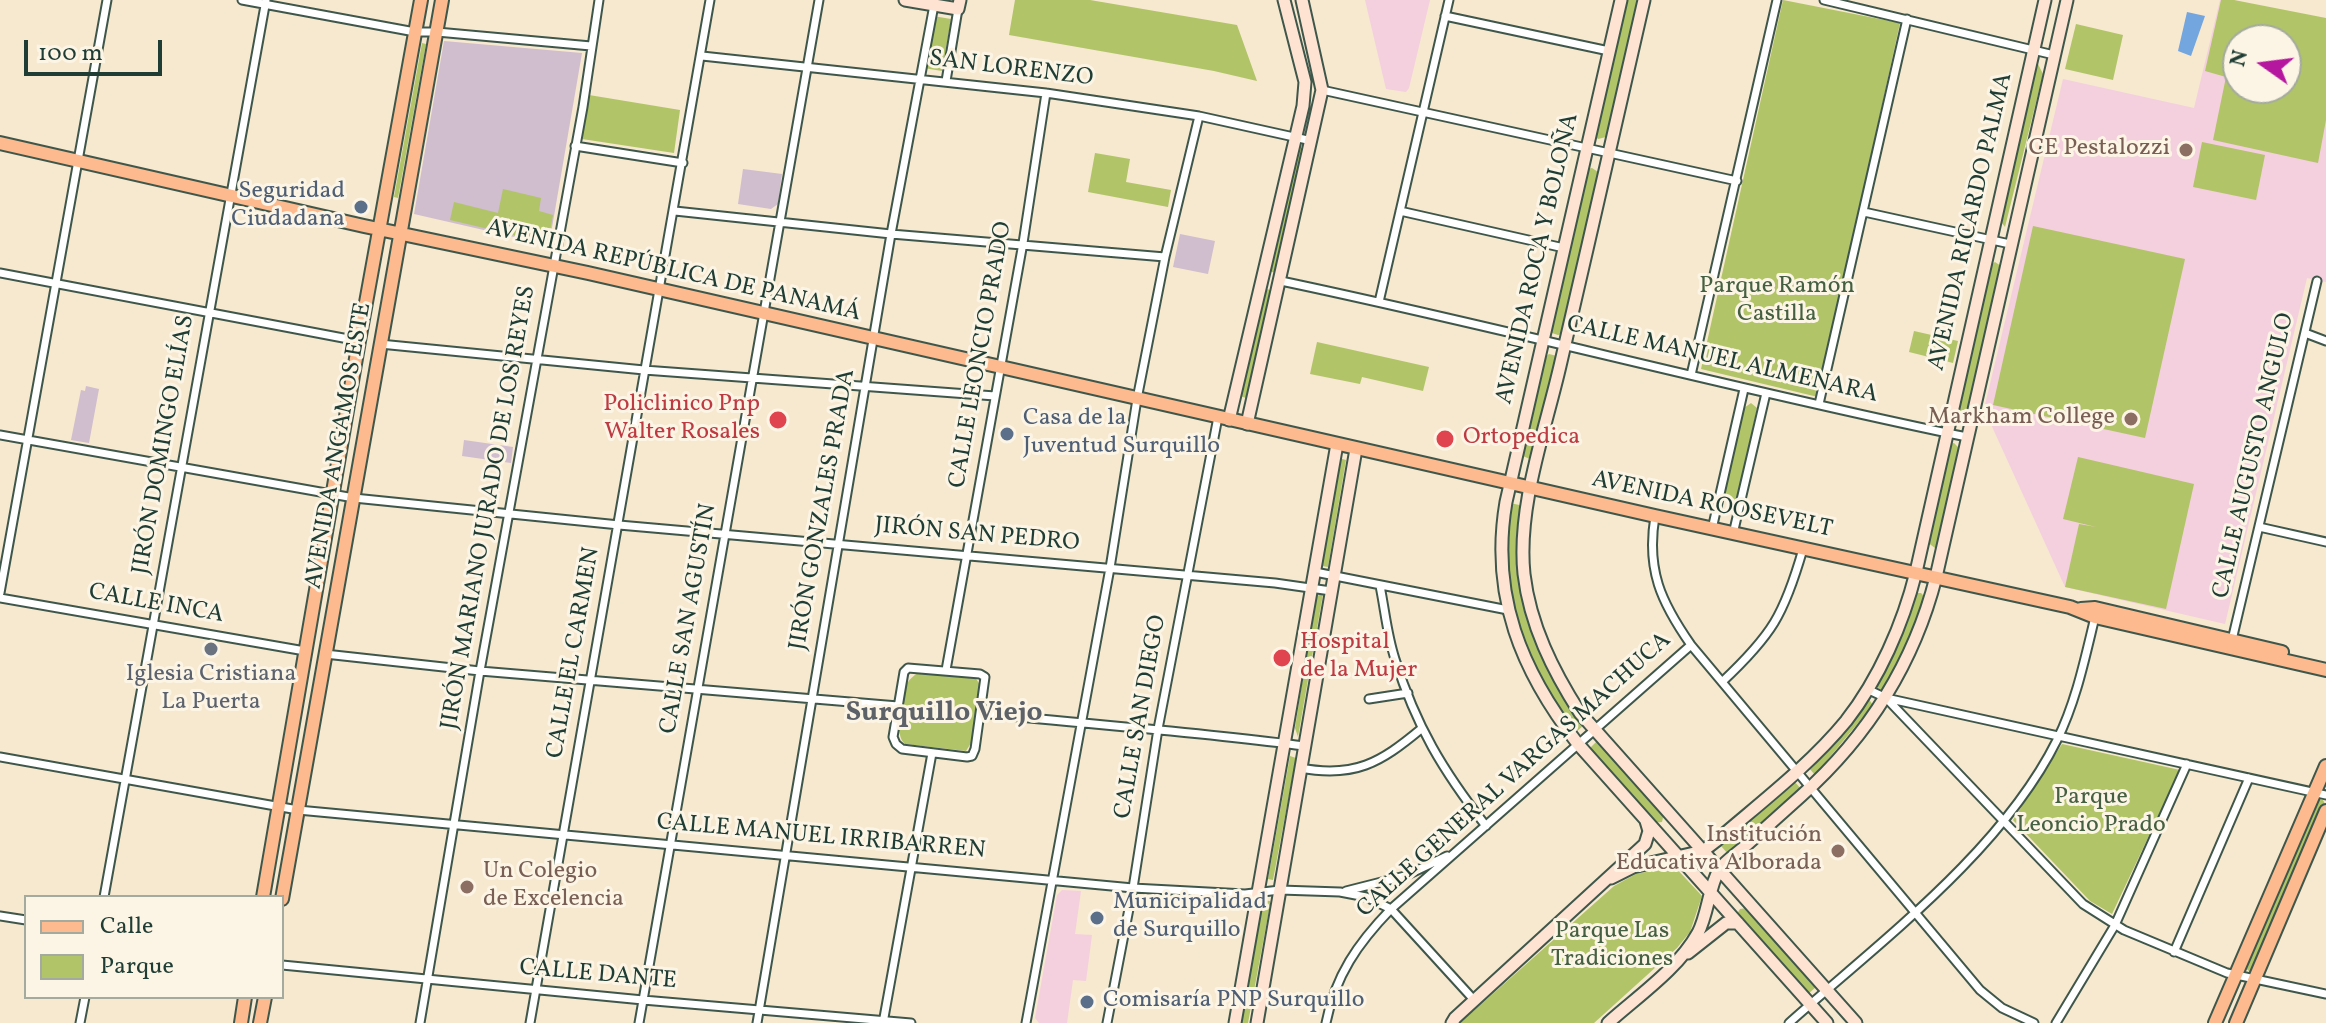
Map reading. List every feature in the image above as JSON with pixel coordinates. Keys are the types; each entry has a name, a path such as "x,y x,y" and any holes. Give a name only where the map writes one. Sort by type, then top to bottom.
{"main road":[{"name":"AVENIDA ANGAMOS ESTE","path":"263,895 421,0"},
{"name":"AVENIDA ANGAMOS ESTE","path":"283,895 442,0"},
{"path":"905,0 934,5 959,4"},
{"path":"1223,419 1303,106 1305,82 1284,0"},
{"path":"1247,424 1322,90 1302,0"},
{"name":"AVENIDA ROCA Y BOLOÑA","path":"1621,0 1510,483 1501,547 1508,610 1516,639 1539,690 1578,744 1827,1023"},
{"name":"AVENIDA ROCA Y BOLOÑA","path":"1644,0 1531,488 1524,557 1530,603 1556,676 1594,729 1856,1023"},
{"name":"AVENIDA RICARDO PALMA","path":"1611,878 1633,867 1703,851 1797,770 1846,720 1867,689 1900,622 1916,572 2045,0"},
{"name":"AVENIDA RICARDO PALMA","path":"1719,870 1838,759 1886,698 1913,647 1936,577 2067,0"},
{"path":"1295,39 1311,35"},
{"name":"AVENIDA REPÚBLICA DE PANAMÁ","path":"0,143 1337,444"},
{"path":"1235,1023 1337,444"},
{"name":"AVENIDA ROOSEVELT","path":"1337,444 2078,609"},
{"path":"1257,1023 1356,449"},
{"path":"2078,609 2095,608 2326,662"},
{"path":"2078,609 2095,617 2326,670"},
{"path":"2215,1023 2320,794 2326,766"},
{"path":"1648,823 1655,828 1665,824 1666,810"},
{"path":"2236,1023 2326,811"},
{"name":"AVENIDA RICARDO PALMA","path":"1452,1023 1645,844 1648,823"},
{"path":"1678,961 1699,931 1719,870"},
{"path":"1608,1023 1678,961 1726,923 1736,921 1739,907 1752,906"},
{"path":"241,1023 245,999"},
{"path":"260,1023 265,999"}],"street":[{"path":"0,596 107,0"},
{"path":"242,0 415,32 591,46"},
{"name":"JIRÓN MARIANO JURADO DE LOS REYES","path":"420,1023 599,0"},
{"name":"CALLE EL CARMEN","path":"530,1023 710,0"},
{"name":"CALLE SAN AGUSTÍN","path":"639,1023 819,0"},
{"path":"1379,302 1449,0"},
{"path":"1691,375 1777,0"},
{"path":"1824,0 1843,2 2054,55"},
{"name":"JIRÓN DOMINGO ELÍAS","path":"104,895 265,2"},
{"path":"946,81 959,4"},
{"name":"JIRÓN GONZALES PRADA","path":"757,1023 891,234 934,5"},
{"path":"1445,16 1609,51"},
{"path":"1819,404 1907,19"},
{"name":"SAN LORENZO","path":"702,56 1046,93 1199,116 1312,141"},
{"path":"1322,90 1737,181"},
{"name":"CALLE LEONCIO PRADO","path":"946,670 1023,243 1046,93"},
{"path":"1026,1023 1110,568 1137,399 1165,257 1199,116"},
{"path":"575,146 683,163"},
{"path":"675,211 891,234 1165,257"},
{"path":"1400,211 1564,248"},
{"path":"1864,212 2010,244"},
{"path":"0,273 359,341"},
{"name":"CALLE MANUEL ALMENARA","path":"1281,281 1744,389 1967,437"},
{"name":"CALLE AUGUSTO ANGULO","path":"2232,640 2317,281"},
{"path":"2305,333 2326,341"},
{"path":"380,344 644,370 995,396"},
{"path":"1712,529 1744,389"},
{"path":"1733,534 1766,393"},
{"name":"CALLE SAN DIEGO","path":"1107,1023 1133,888 1158,729 1223,419"},
{"path":"0,435 332,494"},
{"name":"JIRÓN SAN PEDRO","path":"332,494 619,525 1188,575 1331,591"},
{"path":"1655,516 1652,534 1654,572 1672,617 1691,645 1990,1000 2034,1023"},
{"path":"2259,527 2326,542"},
{"path":"1722,682 1770,632 1793,585 1803,549"},
{"path":"1315,572 1508,610"},
{"path":"1380,586 1395,658 1421,729 1443,769 1486,826"},
{"path":"1382,601 1390,588"},
{"name":"CALLE INCA","path":"0,596 305,651"},
{"path":"1789,1023 1915,912 1970,858 2002,821 2045,763 2059,736 2078,685 2095,617"},
{"name":"CALLE GENERAL VARGAS MACHUCA","path":"1326,1023 1334,990 1345,965 1366,934 1691,645"},
{"path":"325,654 480,671 898,706"},
{"path":"906,669 946,670 985,677 972,756 902,749 893,737 906,669"},
{"path":"1867,689 1886,698 2320,794"},
{"path":"1369,699 1408,693"},
{"path":"1886,698 2083,904 2115,925 2235,975 2326,994"},
{"path":"981,713 1304,746"},
{"path":"1300,768 1341,772 1364,767 1396,750 1421,729"},
{"path":"884,1022 932,753"},
{"name":"CALLE MANUEL IRRIBARREN","path":"0,757 298,810 1133,888 1245,894 1280,890 1340,892 1366,897 1391,909 1474,1000"},
{"path":"2056,1023 2115,925 2187,764"},
{"path":"2174,952 2249,778"},
{"name":"CALLE MANUEL IRRIBARREN","path":"1340,892 1405,876 1456,851"},
{"path":"0,916 24,920"},
{"name":"CALLE DANTE","path":"284,965 911,1023"},
{"path":"80,1023 85,999"}],"shaded area":[{"path":"1365,0 1430,0 1406,92 1386,89"},
{"name":"Markham College","path":"2220,0 2233,0 2326,21 2326,282 2307,278 2225,624 2065,587 1984,409 2063,79 2194,108"},
{"path":"444,41 582,53 549,245 414,214"},
{"path":"743,169 782,174 778,204 771,209 738,204"},
{"path":"1180,234 1215,241 1208,274 1173,267"},
{"path":"86,386 99,389 89,443 71,440 81,390 85,391"},
{"path":"464,440 513,447 511,463 462,456"},
{"path":"1062,890 1081,891 1075,934 1092,935 1086,981 1073,980 1067,1023 1039,1023 1035,1018 1057,895"}],"green space":[{"path":"1015,0 1090,0 1237,25 1257,81 1009,35"},
{"path":"1625,0 1638,0 1606,137 1598,139 1593,134"},
{"name":"Parque Ramón Castilla","path":"1783,0 1900,23 1818,397 1701,369"},
{"path":"2221,0 2326,18 2326,120 2318,163 2213,140 2222,96 2222,104 2302,104 2302,24 2222,24 2222,76 2205,71"},
{"path":"933,16 951,19 942,71 924,68"},
{"path":"2076,24 2123,35 2113,80 2065,69"},
{"path":"422,43 426,44 398,198 394,197"},
{"path":"2038,64 2043,74 2005,227 1999,219 2033,73"},
{"path":"589,95 680,110 674,153 582,139"},
{"path":"2202,142 2265,155 2256,200 2193,187"},
{"path":"1296,147 1304,148 1277,273 1267,271"},
{"path":"1095,153 1130,159 1126,182 1171,190 1168,207 1088,192"},
{"path":"1587,169 1598,172 1597,179 1565,333 1558,335 1552,333 1551,328"},
{"path":"503,189 541,198 539,211 553,215 548,243 450,220 454,202 498,213"},
{"path":"2033,226 2185,259 2145,438 1993,405"},
{"path":"1995,262 2001,266 1968,413 1964,417 1958,416 1955,414 1990,266"},
{"path":"1264,288 1273,291 1249,399 1240,396"},
{"path":"1914,331 1958,341 1953,363 1909,352"},
{"path":"1317,342 1429,367 1423,391 1362,377 1360,384 1310,374"},
{"path":"1549,354 1557,356 1532,460 1523,456 1522,452 1544,358"},
{"path":"1751,403 1757,408 1737,499 1729,503 1724,497 1744,408"},
{"path":"1954,443 1960,449 1939,543 1935,548 1927,542 1950,444"},
{"path":"2078,457 2194,484 2166,609 2065,587 2079,524 2096,527 2063,519"},
{"path":"1339,458 1346,460 1328,567 1322,566"},
{"path":"1510,503 1524,506 1523,591 1585,724 1574,734 1536,674 1520,636 1509,580"},
{"path":"1916,593 1926,598 1906,653 1884,689 1880,689 1876,686"},
{"path":"1323,594 1298,737 1295,728 1316,596"},
{"path":"920,672 975,677 980,685 971,743 966,751 905,744 902,739 899,717 904,692 913,676"},
{"path":"1868,698 1873,705 1815,775 1808,767"},
{"path":"1599,739 1664,813 1662,822 1653,823 1588,750"},
{"name":"Parque Leoncio Prado","path":"2062,744 2180,770 2112,914 2090,901 2013,820"},
{"path":"1290,756 1296,758 1273,880 1268,879"},
{"path":"1794,781 1801,789 1728,854 1721,846"},
{"path":"2319,799 2325,804 2253,971 2249,971 2243,966 2315,800"},
{"name":"Parque Las Tradiciones","path":"1674,866 1702,896 1690,932 1677,948 1594,1023 1460,1023 1614,886 1636,874"},
{"path":"1262,900 1270,901 1270,905 1248,1023 1241,1023"},
{"path":"1747,908 1816,987 1807,995 1737,914 1740,909"}],"water":[{"path":"2187,12 2205,16 2191,56 2178,51"}],"place":[{"name":"CE Pestalozzi","path":"2186,150"},
{"name":"Seguridad Ciudadana","path":"361,207"},
{"name":"Markham College","path":"2131,419"},
{"name":"Policlinico Pnp Walter Rosales","path":"778,420"},
{"name":"Casa de la Juventud Surquillo","path":"1007,434"},
{"name":"Ortopedica","path":"1445,439"},
{"name":"Iglesia Cristiana La Puerta","path":"211,649"},
{"name":"Hospital de la Mujer","path":"1282,658"},
{"name":"Institución Educativa Alborada","path":"1838,851"},
{"name":"Un Colegio de Excelencia","path":"467,887"},
{"name":"Municipalidad de Surquillo","path":"1097,918"},
{"name":"Comisaría PNP Surquillo","path":"1087,1002"}],"district":[{"name":"Surquillo Viejo","path":"944,715"}]}
